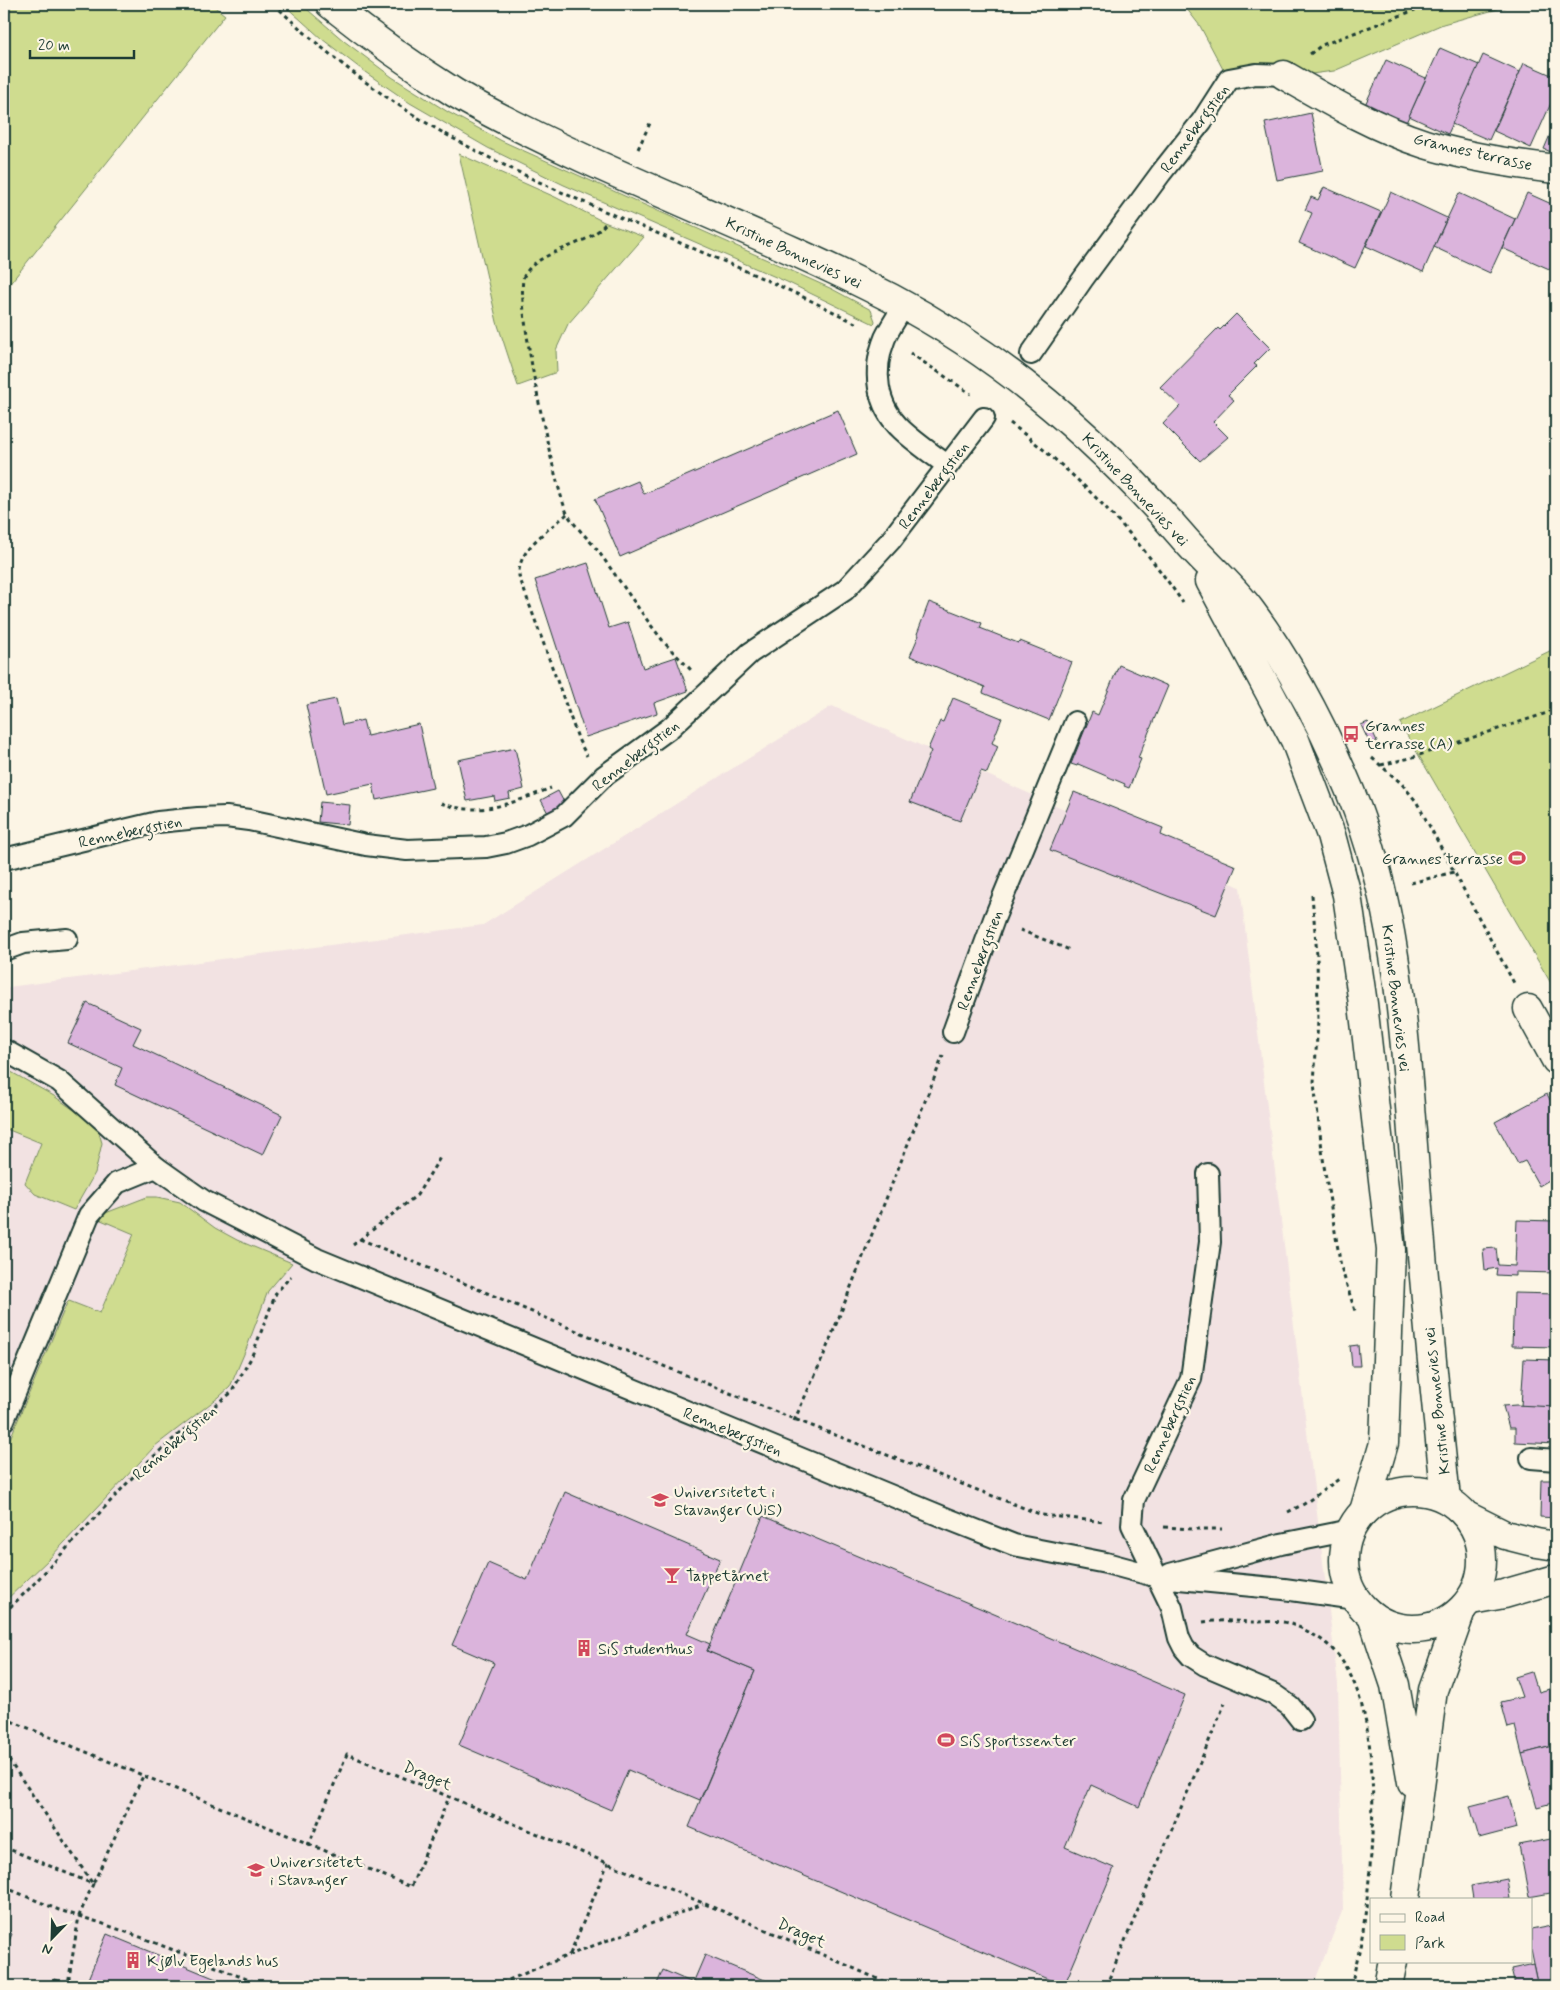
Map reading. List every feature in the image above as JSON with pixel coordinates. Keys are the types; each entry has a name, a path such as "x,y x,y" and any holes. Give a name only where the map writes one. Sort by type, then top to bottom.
{"main road":[{"name":"Kristine Bonnevies vei","path":"339,9 402,58 458,94 538,137 844,274 904,305 968,343 1007,370 1092,440 1249,608 1276,648 1306,699 1351,794 1374,858 1389,927 1399,998 1425,1308 1446,1499"},
{"name":"Grannes terrasse","path":"1284,75 1361,118 1424,144 1556,169"},
{"name":"Kristine Bonnevies vei","path":"1193,549 1295,740 1331,835 1347,895 1363,1004 1391,1250 1384,1443 1358,1520"},
{"path":"1528,1009 1556,1060"},
{"path":"1417,1808 1396,1685 1364,1607 1346,1577 1344,1553 1358,1520 1382,1498 1403,1491 1425,1492 1446,1499 1469,1517 1505,1535 1537,1544 1556,1546"},
{"path":"1405,1898 1433,1690 1466,1606 1482,1573 1482,1551 1476,1530 1469,1517"},
{"path":"1364,1607 1393,1627 1417,1629 1441,1624 1466,1606 1556,1579"},
{"path":"1388,1986 1393,1962"}],"lane":[{"name":"Rennebergstien","path":"1031,354 1144,196 1202,121 1230,79 1256,74 1284,75"},
{"path":"904,305 885,339 879,359 877,375 879,392 884,407 892,420 947,466"},
{"name":"Rennebergstien","path":"4,859 158,822 198,818 226,817 249,820 385,848 430,850 486,847 506,844 528,835 564,816 604,776 670,728 750,653 846,590 891,540 984,418"},
{"name":"Rennebergstien","path":"953,1032 994,919 1075,722"},
{"path":"4,950 23,942 67,939"},
{"name":"Rennebergstien","path":"4,1050 59,1081 156,1167 204,1201 317,1258 780,1451 1014,1545 1106,1563 1158,1578 1284,1590 1364,1607"},
{"path":"4,1420 89,1215 117,1183 156,1167"},
{"name":"Rennebergstien","path":"1132,1525 1134,1500 1192,1379 1210,1242 1208,1174"},
{"path":"1531,1458 1556,1460"},
{"path":"1158,1578 1281,1544 1358,1520"},
{"path":"1132,1525 1172,1608 1184,1648 1191,1656 1205,1665 1273,1694 1290,1706 1302,1720"}],"path":[{"path":"1284,75 1322,44 1431,4"},
{"path":"636,154 651,121"},
{"path":"605,224 584,242 544,258 532,266 523,277 522,297 537,389 553,469 567,514 612,570 661,639 710,690"},
{"path":"907,351 978,398"},
{"path":"1008,421 1059,462 1092,493 1156,566 1186,607"},
{"path":"567,514 532,544 523,555 518,566 519,576 579,741 588,757 604,776"},
{"path":"1380,766 1556,710"},
{"path":"1370,756 1401,783 1416,801 1528,1009"},
{"path":"441,803 463,810 483,810 578,778 604,776"},
{"path":"1404,884 1454,872"},
{"path":"1311,893 1317,955 1318,1021 1314,1083 1324,1166 1341,1267 1356,1316"},
{"path":"994,919 1070,950"},
{"path":"780,1451 823,1357 888,1190 953,1032"},
{"path":"317,1258 340,1254 417,1195 441,1156"},
{"path":"360,1240 794,1419 1042,1515 1132,1525 1192,1529 1225,1528"},
{"name":"Rennebergstien","path":"4,1613 143,1466 179,1434 231,1393 251,1358 276,1293 296,1269 317,1258"},
{"path":"1285,1514 1329,1488 1344,1473"},
{"path":"1176,1623 1216,1621 1284,1622 1319,1638 1339,1658 1349,1673 1362,1701 1369,1738 1373,1793 1363,1932 1351,1986"},
{"path":"1106,1986 1236,1678"},
{"path":"4,1718 411,1887 448,1797"},
{"path":"4,1753 93,1884"},
{"name":"Draget","path":"309,1844 346,1754 608,1863 894,1986"},
{"path":"68,1984 79,1916 142,1776"},
{"path":"4,1847 93,1884"},
{"path":"569,1955 608,1863"},
{"path":"4,1887 59,1910 143,1938 264,1986"},
{"path":"494,1986 569,1955 704,1904"}],"shaded area":[{"name":"Universitetet i Stavanger (UiS)","path":"832,706 1240,887 1338,1684 1343,1909 1313,1986 4,1986 4,996 8,987 483,925"}],"green space":[{"path":"4,4 211,4 225,15 4,291"},
{"path":"283,4 301,4 344,41 392,77 448,112 502,141 832,289 871,310 875,321 874,324 787,282 564,185 488,148 410,103 365,72 322,39"},
{"path":"1183,4 1516,4 1443,24 1334,71 1304,75 1225,73 1200,26"},
{"path":"459,154 555,197 604,222 644,237 568,324 556,350 557,372 518,386 497,322"},
{"name":"Grannes terrasse","path":"1556,648 1556,992 1400,723"},
{"path":"4,1068 54,1096 97,1126 102,1143 95,1173 74,1210 35,1194 25,1183 41,1143 4,1128"},
{"path":"147,1197 180,1202 215,1228 237,1240 292,1263 268,1291 230,1387 155,1446 49,1559 4,1602 4,1453 67,1303 69,1301 100,1313 134,1234 101,1220 103,1214"}],"building":[{"path":"1440,48 1479,65 1448,134 1409,116"},
{"path":"1483,55 1520,72 1489,140 1452,124"},
{"path":"1386,60 1426,78 1405,125 1364,107"},
{"path":"1524,63 1556,77 1556,92 1531,148 1494,131"},
{"path":"1311,113 1323,171 1277,180 1265,123"},
{"path":"1556,121 1556,154 1544,149"},
{"path":"1324,187 1381,212 1355,268 1299,243 1312,213 1305,210 1311,197 1318,200"},
{"path":"1391,192 1447,218 1423,272 1366,246"},
{"path":"1459,193 1515,219 1490,273 1434,247"},
{"path":"1527,193 1556,206 1556,272 1502,248"},
{"path":"1236,314 1270,348 1254,364 1257,366 1228,395 1234,400 1213,422 1228,437 1200,461 1163,424 1180,406 1160,387 1218,328 1220,330"},
{"path":"838,410 857,454 620,557 595,499 638,481 644,494"},
{"path":"588,563 609,628 628,622 643,668 676,657 688,691 654,703 657,713 586,737 535,580"},
{"path":"929,602 982,623 980,628 1018,643 1020,641 1072,662 1049,720 983,693 985,687 910,656 919,635 917,634"},
{"path":"1119,665 1168,686 1138,758 1141,759 1129,788 1124,786 1125,784 1078,764 1077,766 1071,764 1092,712 1098,715"},
{"path":"953,698 1002,718 992,743 998,746 987,773 981,771 960,821 910,802 931,751 928,749 940,721 943,722"},
{"path":"336,699 342,725 363,720 367,736 419,724 433,788 376,800 373,784 326,794 306,705"},
{"path":"1368,722 1377,741 1370,744 1361,725"},
{"path":"515,748 524,789 509,793 510,798 495,801 494,796 467,801 458,760"},
{"path":"558,791 566,806 549,815 541,800"},
{"path":"1074,792 1163,828 1161,835 1236,866 1216,915 1050,850"},
{"path":"320,802 350,805 348,825 318,822"},
{"path":"87,1003 141,1028 133,1044 282,1115 263,1155 115,1085 122,1068 68,1043"},
{"path":"1547,1094 1556,1111 1556,1176 1539,1186 1525,1161 1518,1164 1495,1122"},
{"path":"1517,1220 1554,1221 1553,1226 1556,1226 1556,1273 1515,1272 1515,1276 1496,1275 1497,1268 1485,1270 1483,1249 1496,1248 1498,1265 1515,1266"},
{"path":"1514,1293 1556,1294 1556,1347 1512,1346"},
{"path":"1358,1345 1360,1366 1352,1366 1350,1346"},
{"path":"1524,1359 1556,1360 1556,1407 1521,1406"},
{"path":"1503,1406 1556,1407 1556,1444 1515,1442 1515,1428 1509,1428"},
{"path":"1541,1480 1556,1480 1556,1518 1540,1517"},
{"name":"SiS studenthus","path":"565,1492 720,1559 687,1634 710,1644 707,1651 755,1671 700,1800 628,1770 611,1810 459,1745 494,1663 452,1645 488,1563 527,1580"},
{"name":"SiS sportssenter","path":"763,1516 1185,1695 1139,1807 1091,1785 1065,1847 1114,1868 1064,1986 689,1827 755,1671 707,1651"},
{"path":"1531,1672 1539,1692 1556,1687 1556,1745 1522,1754 1515,1726 1508,1728 1501,1702 1522,1697 1515,1677"},
{"path":"1556,1745 1556,1802 1537,1807 1522,1754"},
{"path":"1509,1796 1517,1828 1479,1838 1470,1806"},
{"path":"1556,1838 1556,1892 1529,1897 1519,1845"},
{"path":"1507,1879 1510,1898 1473,1898 1471,1886"},
{"path":"1556,1925 1556,1980 1538,1983 1532,1954 1532,1930"},
{"path":"4,1929 12,1934 4,1953"},
{"name":"Kjølv Egelands hus","path":"107,1934 233,1986 85,1986"},
{"path":"705,1955 779,1986 656,1986 663,1970 693,1983"},
{"path":"1534,1964 1538,1983 1543,1982 1544,1986 1515,1986 1511,1969"},
{"path":"54,1979 68,1984 72,1986 51,1986"}],"place":[{"name":"Grannes terrasse (A)","path":"1351,734"},
{"name":"Grannes terrasse","path":"1517,858"},
{"name":"Universitetet i Stavanger (UiS)","path":"660,1500"},
{"name":"Tappetårnet","path":"672,1575"},
{"name":"SiS studenthus","path":"584,1648"},
{"name":"SiS sportssenter","path":"946,1740"},
{"name":"Universitetet i Stavanger","path":"256,1870"},
{"name":"Kjølv Egelands hus","path":"133,1960"}]}
